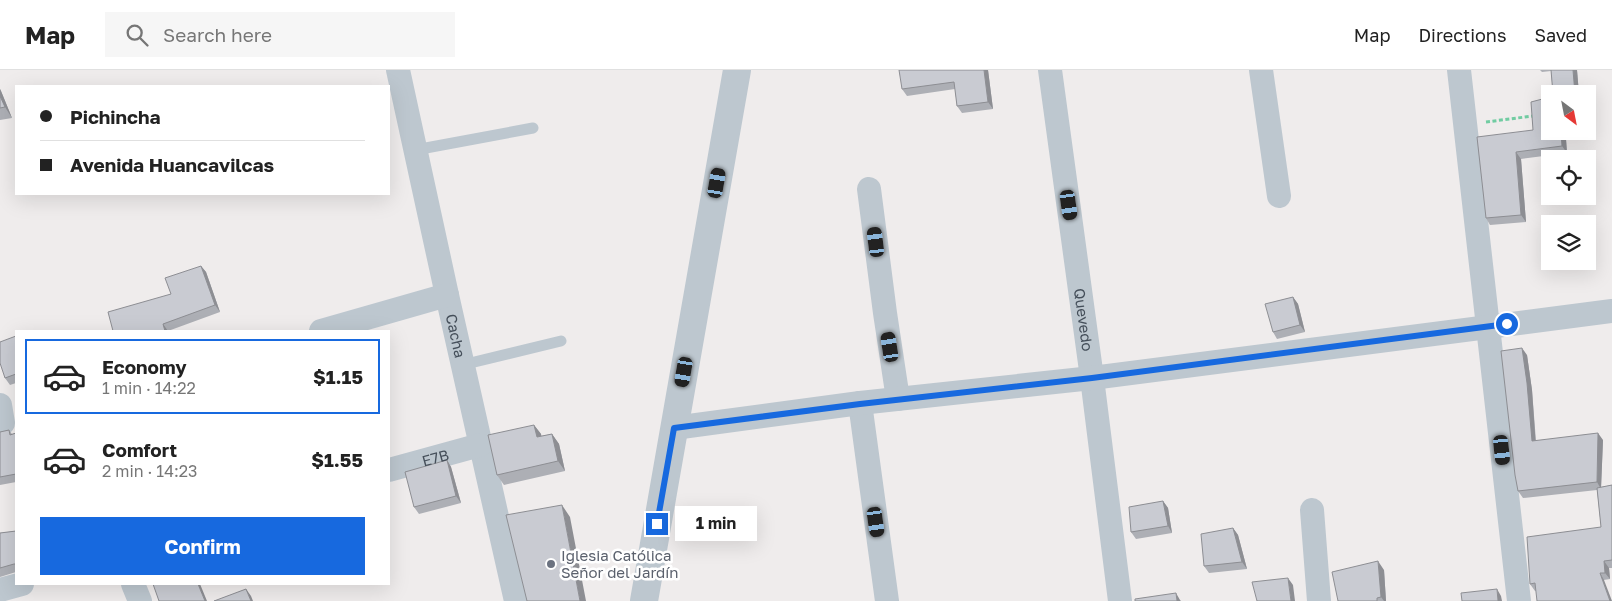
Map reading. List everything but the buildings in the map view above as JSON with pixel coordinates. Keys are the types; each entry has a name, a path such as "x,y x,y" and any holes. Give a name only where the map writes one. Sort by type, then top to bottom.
{"street":[{"name":"Cacha","path":"398,70 462,365 516,601"},
{"path":"644,601 737,70"},
{"name":"Quevedo","path":"1050,70 1120,601"},
{"path":"1261,70 1279,196"},
{"path":"1459,70 1489,326 1518,601"},
{"path":"869,189 884,312 898,399"},
{"path":"324,330 447,295"},
{"path":"674,428 898,399 1092,378 1612,311"},
{"path":"860,404 887,601"},
{"name":"E7B","path":"390,470 480,444"},
{"path":"1312,510 1319,601"},
{"path":"0,590 18,585"},
{"path":"133,585 140,601"}],"lane":[{"path":"415,150 534,128"},
{"path":"462,365 561,341"}],"path":[{"path":"1466,124 1533,116"}],"place":[{"name":"Iglesia Católica Señor del Jardín","path":"551,564"}],"route":[{"path":"657,524 674,428 860,404 1092,378 1507,324"}]}
